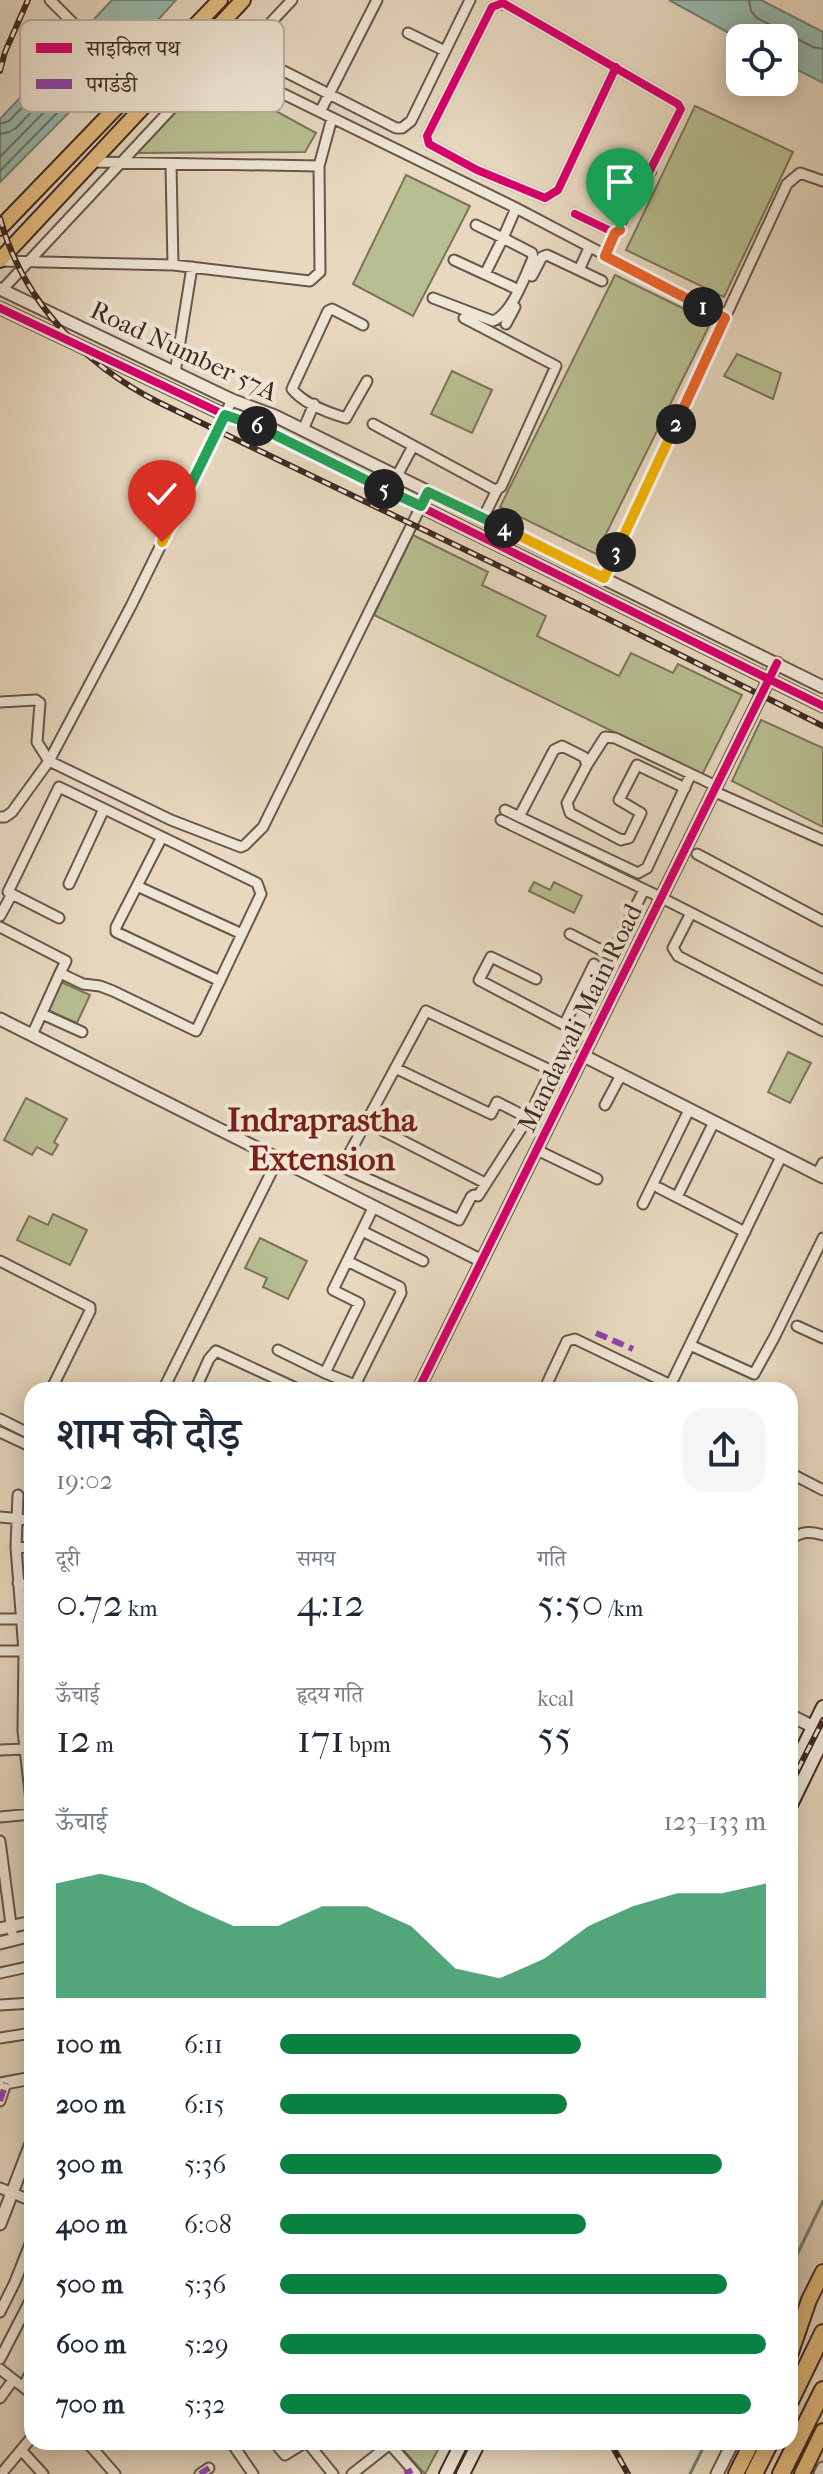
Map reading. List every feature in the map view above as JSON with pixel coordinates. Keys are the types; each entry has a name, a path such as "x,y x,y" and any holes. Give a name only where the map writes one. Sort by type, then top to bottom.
{"highway":[{"path":"798,2385 823,2333"},
{"path":"798,2440 823,2390"},
{"path":"754,2474 766,2450"},
{"path":"781,2474 793,2450"}],"main road":[{"path":"201,20 220,0"},
{"path":"225,20 243,0"},
{"path":"0,228 113,112"},
{"path":"0,260 139,112"},
{"path":"798,1761 818,1730 823,1707"},
{"path":"798,1791 823,1739"},
{"path":"798,2332 823,2272"},
{"path":"802,2474 823,2431"},
{"path":"446,2474 458,2450"},
{"path":"463,2474 475,2450"},
{"path":"736,2474 748,2450"}],"street":[{"path":"50,0 69,20"},
{"path":"273,20 292,0"},
{"path":"320,112 377,0"},
{"path":"284,72 396,128 402,128 411,121 470,0"},
{"path":"605,256 615,233 622,229 681,109 678,104 616,67 503,3 492,7 427,138 429,144 477,170 545,198 551,196 558,190 616,67"},
{"path":"408,33 445,51"},
{"path":"284,94 516,208 725,318"},
{"path":"1,290 168,112"},
{"path":"0,260 173,265 310,281 315,279 320,272 319,166 332,118"},
{"path":"624,160 651,171"},
{"path":"93,162 319,166"},
{"path":"171,164 173,265"},
{"path":"470,186 477,170"},
{"path":"604,578 787,184 800,173 823,181"},
{"path":"485,274 516,208"},
{"path":"575,214 615,233"},
{"path":"433,298 493,321 503,316 519,290 533,255 476,225"},
{"path":"579,270 589,248"},
{"path":"506,324 544,255 602,281"},
{"path":"454,260 519,290"},
{"path":"175,373 192,267"},
{"name":"Road Number 57A","path":"1,290 232,400 303,430 823,687"},
{"name":"Road Number 57A","path":"0,308 225,415 266,430 823,706"},
{"path":"363,325 332,309 326,313 293,385 294,393 346,418 367,381"},
{"path":"464,318 556,366 504,484 497,490 483,518"},
{"path":"0,817 12,812 49,761 131,606 232,400"},
{"path":"303,430 314,404"},
{"path":"373,424 497,490"},
{"path":"397,476 413,446"},
{"path":"0,702 36,700 40,703 37,742 49,761 171,820 241,847 263,827 428,492"},
{"name":"Mandawali Main Road","path":"422,1382 777,663"},
{"path":"685,788 637,765 619,800 641,813 629,838 621,840 570,813 567,803 605,737 615,738 823,840"},
{"path":"519,817 554,750 562,746 584,757 587,765"},
{"path":"691,774 647,868 638,873 519,817 503,815 823,980"},
{"path":"59,918 8,892 59,787 257,883 261,894 196,1031 113,991 83,984 60,973"},
{"path":"69,884 104,809"},
{"path":"162,837 116,932 220,981"},
{"path":"697,854 823,921"},
{"path":"137,886 242,934"},
{"path":"570,934 611,955 644,890"},
{"path":"0,916 12,894"},
{"path":"691,913 673,948 678,956 823,1031"},
{"path":"0,927 66,961 32,1035"},
{"path":"536,979 491,957 479,980 591,1039"},
{"path":"564,1025 594,964"},
{"path":"551,1071 528,1118 478,1196 471,1197 459,1220 342,1167 426,1011 571,1080"},
{"path":"42,1014 82,1032"},
{"path":"0,1019 482,1261"},
{"path":"582,1055 820,1176 823,1163"},
{"path":"395,1068 491,1114 497,1102 528,1118"},
{"path":"605,1105 621,1075"},
{"path":"643,1204 689,1110"},
{"path":"366,1122 485,1183"},
{"path":"677,1197 714,1122"},
{"path":"537,1150 597,1179"},
{"path":"673,1382 781,1157"},
{"path":"167,1382 278,1159"},
{"path":"659,1188 745,1232"},
{"path":"325,1373 359,1303 333,1290 374,1206"},
{"path":"362,1231 423,1261"},
{"path":"690,1345 754,1374 823,1238"},
{"path":"0,1261 90,1307 55,1382"},
{"path":"347,1261 400,1287 401,1293 356,1382"},
{"path":"797,1326 823,1338"},
{"path":"548,1382 567,1341 575,1339 661,1382"},
{"path":"278,1350 348,1382"},
{"path":"199,1382 216,1351 283,1382"},
{"path":"653,1382 655,1378"},
{"path":"0,1419 24,1431"},
{"path":"0,1432 24,1443"},
{"path":"798,1477 823,1490"},
{"path":"18,1495 16,1547 18,1583 24,1606"},
{"path":"0,1517 24,1519"},
{"path":"798,1533 823,1535"},
{"path":"16,1547 24,1548"},
{"path":"18,1583 24,1584"},
{"path":"0,1619 24,1618"},
{"path":"0,1651 24,1651"},
{"path":"798,1719 818,1730"},
{"path":"0,1750 24,1749"},
{"path":"0,1817 24,1813"},
{"path":"0,1841 5,1928 16,1939"},
{"path":"0,1943 24,1937"},
{"path":"0,1973 24,1968"},
{"path":"0,2005 24,2004"},
{"path":"0,2038 24,2034"},
{"path":"0,2101 3,2084 24,2080"},
{"path":"0,2224 24,2163"},
{"path":"0,2188 24,2198"},
{"path":"0,2312 24,2259"},
{"path":"798,2319 809,2300"},
{"path":"0,2359 24,2312"},
{"path":"0,2369 23,2387"},
{"path":"0,2398 13,2380"},
{"path":"1,2474 24,2448"},
{"path":"94,2450 115,2474"},
{"path":"236,2450 253,2474"},
{"path":"314,2450 333,2474"},
{"path":"352,2474 381,2450"},
{"path":"394,2450 411,2473"},
{"path":"717,2474 729,2450"},
{"path":"22,2451 43,2474"},
{"path":"200,2474 209,2468"},
{"path":"820,2474 823,2468"}],"green space":[{"path":"695,106 793,152 724,297 626,250"},
{"path":"170,112 278,112 316,133 305,152 128,153"},
{"path":"406,175 470,206 413,316 353,284"},
{"path":"615,275 711,322 596,554 500,507"},
{"path":"737,354 781,373 773,399 724,376"},
{"path":"452,371 492,390 472,433 431,414"},
{"path":"413,535 488,572 482,585 546,616 537,636 619,676 631,653 673,673 678,664 742,695 702,775 374,615"},
{"path":"761,720 823,748 823,827 732,781"},
{"path":"534,882 550,890 554,882 582,896 574,913 529,891"},
{"path":"61,982 90,995 77,1023 48,1010"},
{"path":"788,1052 811,1063 790,1103 768,1092"},
{"path":"26,1098 67,1119 54,1142 58,1145 52,1155 37,1147 32,1155 4,1140"},
{"path":"53,1214 87,1230 70,1265 17,1240 29,1216 48,1225"},
{"path":"260,1238 307,1261 288,1299 263,1287 267,1278 245,1268"},
{"path":"403,2450 438,2450 425,2474"}],"water":[{"path":"112,0 176,0 158,20 93,20"},
{"path":"669,0 761,0 823,32 823,83 798,70 798,24 726,24 726,31"},
{"path":"20,98 20,112 69,112 0,182 0,119"}],"waterway":[{"path":"798,2253 823,2201"},
{"path":"690,2474 702,2450"}],"railway":[{"path":"0,71 28,0"},
{"path":"0,218 23,276 40,302 81,349 131,387 823,726"},
{"path":"798,1769 823,1720"},
{"path":"614,2450 628,2474"}],"marked path":[{"path":"596,1333 633,1349"},
{"path":"0,2101 6,2083"},
{"path":"200,2474 209,2468"},
{"path":"405,2474 412,2470"}],"cycle path":[{"path":"575,214 615,233 620,230 681,109 678,104 503,3 492,7 427,136 429,144 477,170 545,198 558,190 616,67"},
{"path":"0,308 225,415 266,430 823,706"},
{"path":"422,1382 777,663"}],"district":[{"name":"Indraprastha Extension","path":"322,1140"}],"route":[{"path":"162,542 225,415 266,430 421,506 428,492 604,578 725,318 605,256 615,233 620,230"}]}
